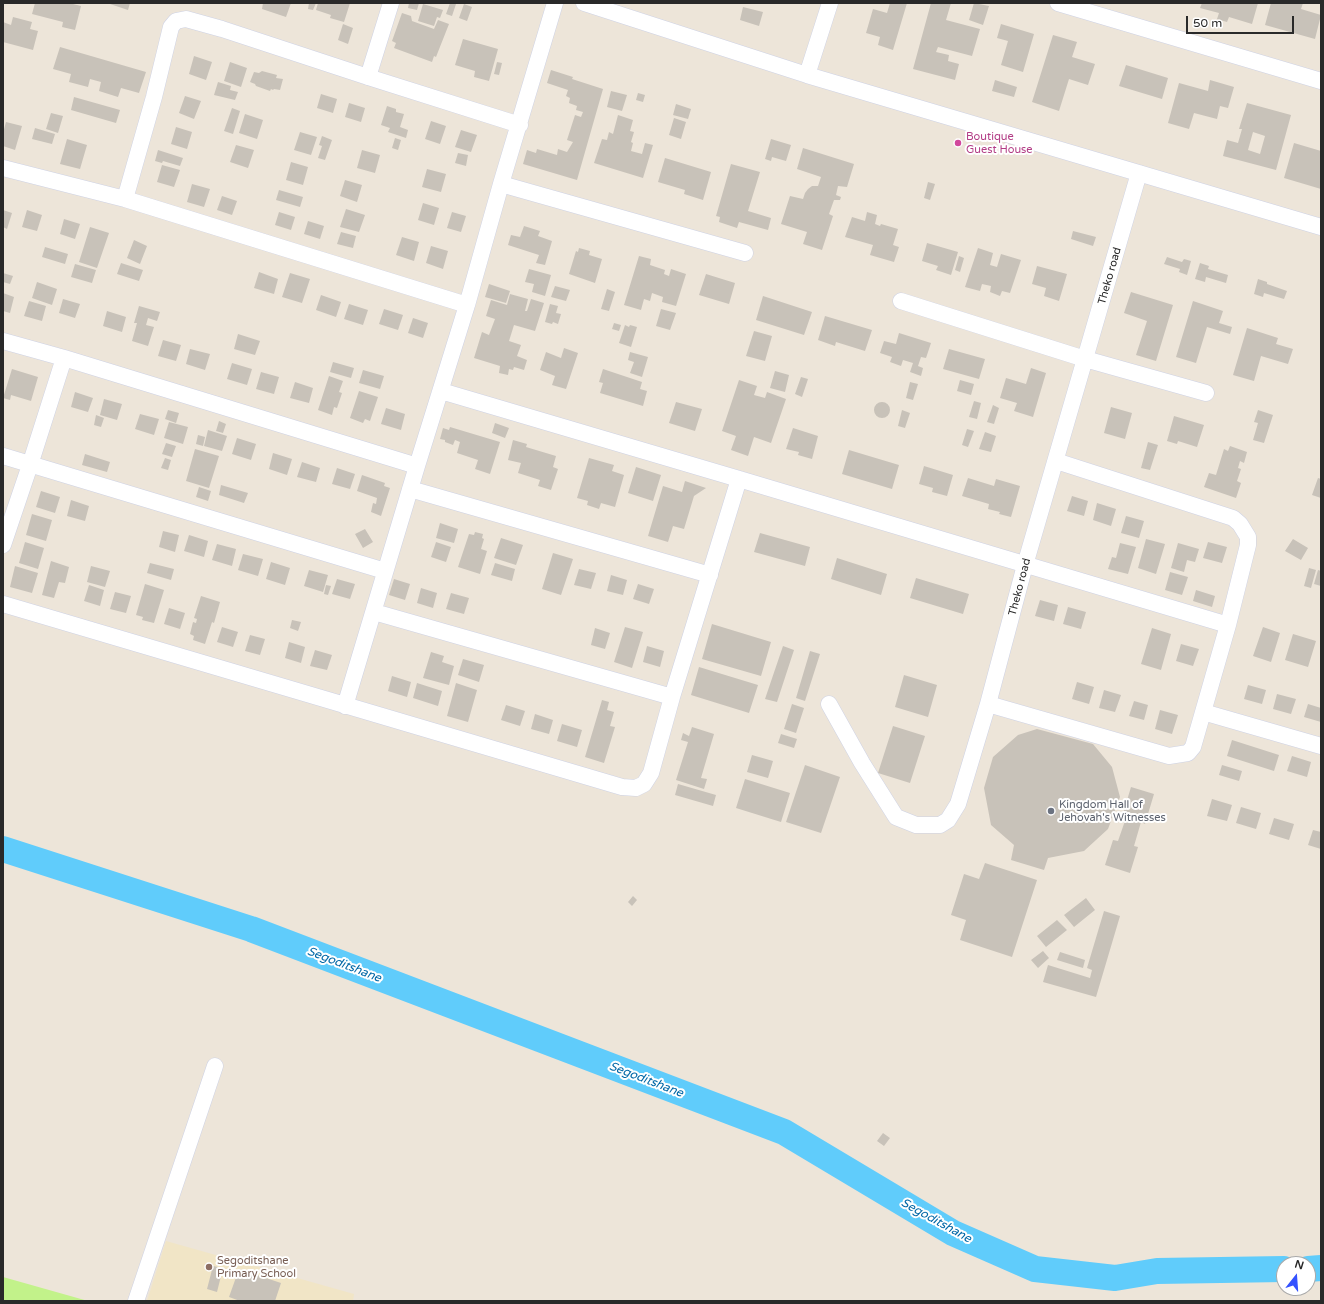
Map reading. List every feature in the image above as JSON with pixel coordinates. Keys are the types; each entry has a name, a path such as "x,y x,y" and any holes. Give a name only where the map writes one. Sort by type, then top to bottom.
{"street":[{"path":"368,77 391,3"},
{"path":"345,706 467,305 501,184 556,3"},
{"path":"584,3 807,75 1321,227"},
{"path":"807,75 830,3"},
{"path":"1058,3 1321,81"},
{"path":"125,199 154,97 171,27 176,21 186,19 520,125"},
{"path":"3,168 125,199 467,305"},
{"name":"Theko road","path":"829,704 862,763 896,817 916,825 930,826 940,825 948,820 958,804 988,704 1025,565 1139,173"},
{"path":"501,184 745,253"},
{"path":"901,301 1085,359 1206,393"},
{"path":"3,341 64,358 417,466"},
{"path":"3,545 64,358"},
{"path":"441,391 1228,625"},
{"path":"3,456 385,571"},
{"path":"988,704 1169,756 1188,753 1193,747 1228,625 1248,545 1248,536 1240,524 1233,518 1056,461"},
{"path":"3,604 622,787 636,788 644,784 650,773 739,479"},
{"path":"410,489 710,575"},
{"path":"374,612 672,697"},
{"path":"1203,712 1321,746"},
{"path":"136,1301 215,1066"}],"shaded area":[{"name":"Segoditshane Primary School","path":"166,1241 354,1294 353,1301 147,1301"}],"green space":[{"path":"3,1277 88,1301 3,1301"}],"building":[{"path":"35,3 73,3 81,6 75,30 62,27 63,22 32,14"},
{"path":"110,3 130,3 128,10"},
{"path":"263,3 291,3 286,17 262,9"},
{"path":"309,3 316,3 313,10 308,9"},
{"path":"318,3 350,3 344,22 330,18 331,15 316,10"},
{"path":"409,3 419,3 417,10 408,8"},
{"path":"450,3 456,4 452,16 446,14"},
{"path":"890,3 907,3 893,50 878,45 880,37 866,33 873,9 887,13"},
{"path":"931,3 951,3 946,20 980,29 972,56 938,47 936,52 949,55 948,61 959,64 955,80 913,69"},
{"path":"974,3 989,6 983,25 969,20"},
{"path":"1202,3 1258,3 1252,24 1229,17 1227,22 1217,19 1219,13 1200,8"},
{"path":"1271,3 1303,3 1301,9 1321,15 1315,39 1265,25"},
{"path":"423,4 443,10 440,18 437,17 434,26 418,21"},
{"path":"464,4 472,7 467,21 459,18"},
{"path":"743,7 763,12 759,26 740,20"},
{"path":"402,13 411,16 412,21 434,29 438,20 449,24 436,57 434,56 432,62 394,48 396,43 392,41"},
{"path":"13,17 32,22 30,29 38,31 33,50 3,42 3,22 11,25"},
{"path":"343,24 353,28 348,44 338,40"},
{"path":"1001,24 1034,34 1023,72 1001,65 1008,41 997,38"},
{"path":"1053,35 1077,42 1072,57 1095,64 1088,85 1069,79 1059,111 1032,102"},
{"path":"463,39 498,49 489,81 474,77 475,71 455,65"},
{"path":"60,47 146,72 139,93 121,88 118,97 99,91 101,82 90,79 88,87 69,82 71,74 53,69"},
{"path":"194,56 212,62 206,80 189,74"},
{"path":"230,62 247,68 241,87 224,81"},
{"path":"497,62 502,63 499,75 494,74"},
{"path":"1126,65 1168,78 1162,99 1119,86"},
{"path":"551,70 573,77 572,79 603,89 577,180 523,164 527,150 536,153 537,149 557,155 558,149 567,152 573,142 567,140 575,115 581,117 583,112 576,110 577,106 569,103 570,98 566,96 568,90 547,83"},
{"path":"262,71 277,75 276,78 283,79 280,90 271,89 270,91 250,82 254,72 259,73"},
{"path":"995,80 1017,87 1014,97 992,91"},
{"path":"1210,80 1234,87 1228,108 1220,106 1217,119 1194,113 1189,129 1168,123 1179,83 1208,91"},
{"path":"218,82 231,86 230,90 238,92 235,100 214,95"},
{"path":"611,91 627,95 622,111 607,107"},
{"path":"638,93 645,95 643,102 636,100"},
{"path":"321,94 337,99 333,113 317,108"},
{"path":"185,96 201,101 194,119 179,113"},
{"path":"74,97 120,110 116,123 71,110"},
{"path":"349,103 365,108 361,122 345,117"},
{"path":"1247,103 1291,115 1276,170 1223,156 1227,140 1238,143 1242,129 1239,129","holes":["1253,132 1265,136 1260,154 1248,150"]},
{"path":"676,104 691,109 688,119 673,115"},
{"path":"387,106 396,109 396,112 404,114 400,127 408,130 406,138 388,132 390,128 381,125"},
{"path":"232,108 240,111 233,134 224,131"},
{"path":"51,113 63,116 58,133 46,129"},
{"path":"245,114 263,120 257,139 239,133"},
{"path":"618,115 633,120 630,131 634,132 631,142 633,143 631,151 642,154 645,143 653,145 643,178 594,163 602,139 607,140 609,132 613,134"},
{"path":"674,118 686,122 681,139 669,135"},
{"path":"431,121 446,126 440,144 425,139"},
{"path":"6,122 22,126 15,150 3,146 3,133"},
{"path":"176,127 192,132 187,149 171,144"},
{"path":"35,128 55,134 52,144 32,139"},
{"path":"461,130 477,135 471,152 455,147"},
{"path":"300,132 317,137 311,155 294,150"},
{"path":"322,136 332,140 325,160 318,158 322,146 319,145"},
{"path":"395,138 401,140 398,150 392,148"},
{"path":"67,139 87,145 80,169 60,164"},
{"path":"771,139 791,145 786,161 772,157 771,161 765,159"},
{"path":"1294,143 1321,151 1321,189 1284,178"},
{"path":"236,145 254,150 248,168 230,162"},
{"path":"803,148 854,164 847,187 838,186 836,195 841,197 840,200 834,200 829,214 833,216 822,250 803,244 807,232 781,224 790,196 803,199 808,189 812,186 818,186 821,177 797,169"},
{"path":"158,150 183,158 180,166 163,161 162,163 155,161"},
{"path":"362,150 380,155 375,173 357,168"},
{"path":"458,153 468,155 466,166 455,163"},
{"path":"665,158 711,172 703,200 684,194 685,190 658,182"},
{"path":"291,162 308,167 303,185 286,180"},
{"path":"731,164 760,172 748,211 771,218 768,230 739,222 737,228 719,222 720,217 716,216"},
{"path":"162,165 180,170 174,187 157,182"},
{"path":"427,169 446,174 441,192 422,187"},
{"path":"345,180 362,185 357,202 340,196"},
{"path":"928,182 935,184 930,200 924,198"},
{"path":"192,184 210,189 204,207 187,202"},
{"path":"279,190 303,197 300,207 276,200"},
{"path":"222,196 237,201 232,215 217,210"},
{"path":"423,203 439,208 434,225 418,220"},
{"path":"346,209 365,215 359,232 340,227"},
{"path":"3,210 12,213 7,229 3,227"},
{"path":"27,210 42,215 37,231 22,227"},
{"path":"279,212 295,217 291,230 275,225"},
{"path":"452,212 466,216 461,232 447,228"},
{"path":"867,212 877,215 875,224 880,226 881,224 898,229 893,245 899,247 894,262 870,255 873,245 845,237 852,217 865,221"},
{"path":"64,219 80,224 75,239 60,234"},
{"path":"308,221 324,226 320,239 304,234"},
{"path":"524,226 540,231 538,236 552,241 545,265 536,263 539,255 508,245 511,235 520,237"},
{"path":"90,227 109,233 97,268 79,262"},
{"path":"1073,231 1096,237 1093,246 1071,239"},
{"path":"341,232 356,236 353,248 337,244"},
{"path":"402,237 419,242 414,261 396,255"},
{"path":"134,240 147,246 140,264 127,258"},
{"path":"927,243 958,252 951,275 936,270 938,266 922,261"},
{"path":"431,246 448,251 443,269 426,263"},
{"path":"45,247 68,254 65,264 42,257"},
{"path":"579,248 590,251 589,255 602,259 595,283 569,274 576,251 578,252"},
{"path":"978,248 993,253 990,265 997,267 1001,254 1021,260 1010,293 1002,291 1000,296 990,292 991,286 982,284 980,291 965,287"},
{"path":"639,256 651,259 650,265 665,270 664,274 669,276 671,269 686,274 676,306 662,302 663,297 652,293 650,301 644,299 641,310 624,305"},
{"path":"959,256 964,258 960,272 955,270"},
{"path":"1167,257 1182,262 1184,259 1191,261 1187,275 1179,272 1180,269 1164,264"},
{"path":"121,263 143,270 139,281 117,274"},
{"path":"1200,263 1209,266 1208,269 1228,275 1226,283 1206,277 1205,282 1195,279"},
{"path":"75,264 96,270 92,283 71,277"},
{"path":"1037,266 1067,274 1059,301 1044,296 1046,288 1032,284"},
{"path":"529,269 551,275 545,296 532,292 534,284 525,282"},
{"path":"259,272 278,279 274,294 254,288"},
{"path":"3,273 13,276 10,284 3,282"},
{"path":"290,273 310,279 302,303 282,297"},
{"path":"706,274 735,283 729,304 699,295"},
{"path":"1258,279 1287,291 1284,299 1264,293 1263,297 1254,294"},
{"path":"37,282 57,289 52,305 32,298"},
{"path":"489,284 510,291 506,303 485,297"},
{"path":"555,286 570,290 566,301 551,297"},
{"path":"607,289 615,292 609,311 601,309"},
{"path":"1131,292 1173,305 1156,361 1136,355 1147,321 1124,313"},
{"path":"3,293 14,297 10,313 3,311"},
{"path":"510,294 528,299 525,311 527,311 531,299 544,303 535,331 514,325 509,341 521,345 517,356 527,360 524,370 514,367 513,370 509,369 508,375 499,373 500,366 474,358 482,332 489,335 495,319 486,316 491,300 507,305"},
{"path":"321,295 341,302 336,317 316,310"},
{"path":"763,296 812,312 804,335 756,320"},
{"path":"63,299 80,304 75,318 59,313"},
{"path":"29,301 46,306 42,321 24,316"},
{"path":"1193,301 1223,311 1219,323 1232,327 1230,334 1207,327 1196,363 1176,357"},
{"path":"349,304 368,310 363,325 344,319"},
{"path":"550,304 558,306 556,313 561,314 558,324 553,322 552,324 545,322"},
{"path":"139,306 160,312 157,321 148,318 146,325 154,327 148,346 132,341 137,323 134,323"},
{"path":"384,309 403,315 398,330 379,324"},
{"path":"661,309 676,313 670,330 656,326"},
{"path":"107,311 126,317 122,332 103,326"},
{"path":"825,316 872,330 865,351 836,342 835,346 818,340"},
{"path":"413,318 428,323 423,338 408,333"},
{"path":"614,323 621,325 619,331 612,329"},
{"path":"625,325 629,327 630,325 637,327 631,347 619,343"},
{"path":"1247,328 1278,338 1276,344 1293,349 1288,364 1261,356 1254,381 1233,375"},
{"path":"754,331 772,336 765,361 746,356"},
{"path":"899,333 931,343 926,358 921,357 918,366 923,368 921,376 910,372 913,363 903,360 901,366 890,362 892,357 880,353 884,341 896,344"},
{"path":"238,334 260,341 255,355 234,349"},
{"path":"163,340 181,345 176,361 158,356"},
{"path":"564,348 578,353 566,389 552,385 555,376 540,370 546,352 561,358"},
{"path":"190,349 210,354 205,370 186,364"},
{"path":"949,349 985,359 979,379 943,369"},
{"path":"630,352 648,357 642,377 630,373 634,362 628,360"},
{"path":"333,362 354,368 351,378 330,372"},
{"path":"232,363 252,369 247,385 227,379"},
{"path":"1031,368 1046,373 1033,417 1014,411 1017,403 1000,398 1006,378 1026,384"},
{"path":"12,369 38,377 31,401 11,395 10,400 3,398"},
{"path":"603,369 642,382 640,389 647,391 643,406 600,393 603,383 599,382"},
{"path":"363,370 384,376 380,389 359,383"},
{"path":"775,371 789,375 785,392 770,388"},
{"path":"261,372 279,377 274,394 256,389"},
{"path":"329,376 343,381 339,392 342,393 337,408 334,407 332,415 318,410"},
{"path":"801,377 808,379 802,397 795,394"},
{"path":"739,380 757,386 754,395 765,398 767,392 786,399 771,443 754,437 748,456 731,450 736,436 722,431"},
{"path":"960,380 974,384 971,395 957,391"},
{"path":"295,382 313,388 309,403 290,398"},
{"path":"910,382 918,384 913,400 906,398"},
{"path":"359,391 378,397 370,421 365,419 363,423 350,418"},
{"path":"75,392 93,398 88,412 71,407"},
{"path":"104,399 122,404 117,420 100,415"},
{"path":"974,401 981,403 977,419 969,417"},
{"path":"676,402 702,409 695,431 669,423"},
{"path":"882,402 888,404 890,410 888,416 882,418 876,416 874,410 876,404"},
{"path":"993,405 999,408 994,424 987,422"},
{"path":"1111,407 1132,413 1125,439 1104,433"},
{"path":"386,408 405,414 401,430 381,424"},
{"path":"168,410 179,413 176,423 165,419"},
{"path":"902,410 910,413 905,428 898,426"},
{"path":"1258,410 1273,415 1264,443 1253,440 1258,423 1254,422"},
{"path":"140,414 159,419 154,435 135,429"},
{"path":"96,415 104,418 101,427 94,425"},
{"path":"1174,416 1204,425 1197,447 1178,441 1177,444 1167,441"},
{"path":"219,421 226,424 223,433 216,431"},
{"path":"169,422 188,427 183,444 164,438"},
{"path":"495,423 509,428 505,438 492,433"},
{"path":"450,427 500,442 490,474 475,469 478,460 457,453 460,442 455,440 453,445 440,439 443,428 449,430"},
{"path":"793,428 818,436 812,459 798,455 799,452 786,449"},
{"path":"967,429 974,431 968,447 962,445"},
{"path":"208,430 227,436 222,451 204,446"},
{"path":"985,432 996,436 991,452 979,449"},
{"path":"198,435 205,437 203,446 196,444"},
{"path":"237,438 256,444 251,460 232,454"},
{"path":"513,440 527,444 526,447 556,456 553,467 558,469 551,490 538,486 540,480 518,473 521,463 508,460"},
{"path":"1148,442 1158,445 1150,470 1141,468"},
{"path":"166,443 176,446 172,457 162,454"},
{"path":"1230,446 1247,452 1244,463 1240,461 1238,468 1241,469 1237,481 1241,483 1236,498 1204,487 1209,473 1216,475 1224,449 1228,451"},
{"path":"195,449 219,456 209,488 186,481"},
{"path":"849,450 899,465 892,489 842,474"},
{"path":"273,453 292,459 287,475 269,469"},
{"path":"85,454 110,462 107,472 82,465"},
{"path":"165,458 171,460 168,470 161,468"},
{"path":"589,458 614,465 612,471 624,475 615,507 601,503 599,509 587,505 588,501 577,498"},
{"path":"302,462 320,468 316,482 297,477"},
{"path":"924,466 953,475 947,496 932,492 933,488 919,484"},
{"path":"636,467 661,475 653,501 628,493"},
{"path":"337,468 355,474 350,489 332,484"},
{"path":"362,475 385,483 384,486 390,488 381,516 371,512 373,503 376,504 377,498 357,491"},
{"path":"968,478 994,486 996,479 1020,486 1011,517 988,509 989,504 962,496"},
{"path":"1318,478 1321,479 1321,498 1312,495"},
{"path":"685,481 706,488 694,496 684,529 673,526 668,542 648,536 663,486 682,492"},
{"path":"221,485 248,493 244,503 219,495"},
{"path":"199,487 211,491 208,501 196,497"},
{"path":"41,491 60,497 55,513 36,507"},
{"path":"1072,496 1088,501 1084,516 1067,511"},
{"path":"71,500 89,506 85,521 67,516"},
{"path":"1097,503 1116,509 1111,526 1093,520"},
{"path":"32,514 52,520 46,541 26,535"},
{"path":"1126,516 1144,521 1139,538 1121,533"},
{"path":"440,523 458,529 454,543 436,538"},
{"path":"365,529 373,542 363,548 355,534"},
{"path":"163,531 179,535 175,552 159,547"},
{"path":"475,532 483,534 482,538 484,539 481,549 487,551 480,574 458,567 469,534 474,535"},
{"path":"760,533 810,547 805,566 754,552"},
{"path":"189,535 208,541 204,557 184,551"},
{"path":"501,538 523,545 516,565 494,558"},
{"path":"1146,539 1165,544 1156,574 1138,568"},
{"path":"1293,539 1308,548 1301,560 1285,551"},
{"path":"25,542 44,548 38,569 19,563"},
{"path":"436,542 451,547 446,562 431,557"},
{"path":"1208,542 1227,547 1222,563 1203,558"},
{"path":"1120,543 1136,547 1128,574 1108,569 1112,557 1116,558"},
{"path":"1178,543 1199,549 1195,562 1187,560 1184,572 1171,568"},
{"path":"217,544 236,549 232,566 212,560"},
{"path":"553,553 573,559 561,595 542,589"},
{"path":"243,554 263,559 258,576 238,570"},
{"path":"837,558 887,574 881,595 831,579"},
{"path":"51,561 69,567 65,583 59,582 54,598 42,595"},
{"path":"271,562 290,568 285,585 266,579"},
{"path":"150,563 174,569 171,580 147,573"},
{"path":"495,563 515,569 512,581 491,575"},
{"path":"15,566 38,573 32,593 10,587"},
{"path":"91,566 110,571 105,587 87,582"},
{"path":"1309,568 1316,570 1311,588 1304,586"},
{"path":"579,569 596,573 591,589 574,585"},
{"path":"309,570 328,575 323,592 304,586"},
{"path":"1318,570 1321,571 1321,586 1314,584"},
{"path":"1170,572 1188,577 1182,595 1165,590"},
{"path":"611,575 627,580 623,595 607,591"},
{"path":"916,578 969,594 963,614 910,598"},
{"path":"337,579 355,584 350,599 332,594"},
{"path":"394,579 410,584 405,600 389,595"},
{"path":"145,584 164,590 154,623 142,620 143,617 136,615"},
{"path":"638,584 654,589 649,604 633,599"},
{"path":"89,585 104,590 100,606 84,601"},
{"path":"326,585 331,586 328,595 324,594"},
{"path":"421,588 437,593 433,608 417,603"},
{"path":"1196,590 1215,596 1212,607 1193,601"},
{"path":"115,592 131,596 126,613 110,609"},
{"path":"451,593 469,598 464,614 446,609"},
{"path":"201,596 220,602 214,623 212,622 205,644 193,640 194,636 190,634 193,622 196,623 197,619 194,618"},
{"path":"1040,600 1058,605 1054,621 1035,616"},
{"path":"1068,607 1086,612 1081,629 1063,624"},
{"path":"169,608 185,613 180,629 164,624"},
{"path":"292,620 301,622 298,631 290,628"},
{"path":"712,624 771,642 761,676 702,659"},
{"path":"222,627 238,632 233,647 217,642"},
{"path":"625,627 643,632 632,668 614,662"},
{"path":"1263,627 1280,633 1271,662 1253,656"},
{"path":"595,628 610,633 605,649 591,645"},
{"path":"1152,628 1171,634 1161,670 1141,664"},
{"path":"1293,634 1316,641 1308,667 1285,660"},
{"path":"250,635 265,639 260,655 245,651"},
{"path":"289,642 305,647 301,663 285,658"},
{"path":"1181,644 1199,649 1193,666 1176,661"},
{"path":"647,646 664,651 660,667 643,662"},
{"path":"783,646 794,650 777,702 765,699"},
{"path":"315,650 332,655 327,670 310,666"},
{"path":"810,651 820,654 805,701 796,698"},
{"path":"431,652 444,656 442,662 454,666 449,685 423,678"},
{"path":"463,659 484,665 479,682 458,675"},
{"path":"699,667 758,685 749,713 691,695"},
{"path":"904,675 937,685 928,717 895,707"},
{"path":"392,676 411,682 407,697 388,691"},
{"path":"1077,682 1094,687 1089,704 1072,699"},
{"path":"417,683 442,691 438,706 413,698"},
{"path":"456,683 477,690 468,722 447,716"},
{"path":"1248,685 1266,690 1262,704 1244,699"},
{"path":"1104,690 1121,695 1115,712 1099,708"},
{"path":"1277,694 1296,699 1291,714 1273,709"},
{"path":"602,700 609,702 607,710 614,712 610,726 615,727 604,763 585,757"},
{"path":"1134,701 1148,705 1144,720 1129,716"},
{"path":"792,704 804,708 796,733 784,729"},
{"path":"1308,704 1321,708 1321,722 1304,717"},
{"path":"506,705 525,711 520,726 501,720"},
{"path":"1160,710 1178,715 1172,734 1155,729"},
{"path":"535,714 553,720 549,734 531,729"},
{"path":"562,724 582,730 577,747 557,741"},
{"path":"893,726 925,736 910,783 878,773"},
{"path":"692,727 714,734 701,778 707,779 704,789 676,780 688,742 681,740 683,733 689,736"},
{"name":"Kingdom Hall of Jehovah's Witnesses","path":"1037,729 1093,744 1112,767 1120,797 1108,829 1084,851 1048,858 1044,870 1011,860 1014,845 991,825 984,788 993,757 1018,735"},
{"path":"781,734 797,739 794,748 778,743"},
{"path":"1232,740 1279,755 1274,771 1227,756"},
{"path":"752,755 773,761 768,778 747,772"},
{"path":"1292,756 1311,762 1307,777 1287,771"},
{"path":"805,765 840,777 821,833 786,822"},
{"path":"1222,765 1242,771 1239,781 1219,775"},
{"path":"745,779 790,793 781,822 736,808"},
{"path":"678,784 716,795 713,806 675,795"},
{"path":"1131,787 1154,794 1145,824 1141,822 1134,846 1138,847 1130,873 1105,865 1113,840 1118,841 1126,818 1122,817"},
{"path":"1212,799 1232,805 1227,821 1207,816"},
{"path":"1241,807 1261,813 1256,829 1236,823"},
{"path":"1274,818 1294,824 1289,840 1269,834"},
{"path":"1313,830 1321,832 1321,849 1308,845"},
{"path":"985,863 1037,880 1012,957 960,940 966,920 951,915 964,874 979,879"},
{"path":"633,896 637,900 632,906 628,902"},
{"path":"1086,898 1095,910 1074,927 1064,915"},
{"path":"1104,911 1120,916 1096,997 1043,982 1048,965 1090,978 1092,970 1087,968"},
{"path":"1057,920 1067,930 1046,947 1037,936"},
{"path":"1043,951 1049,958 1038,968 1031,960"},
{"path":"1060,952 1085,960 1083,968 1057,960"},
{"path":"883,1133 890,1138 884,1146 877,1141"},
{"path":"213,1266 223,1268 217,1292 207,1289"},
{"path":"239,1269 281,1283 275,1301 240,1301 229,1297"}],"waterway":[{"name":"Segoditshane","path":"3,849 251,929 784,1132 953,1233 1035,1269 1115,1278 1157,1271 1276,1269"},
{"name":"Segoditshane","path":"1316,1268 1321,1268"}],"place":[{"name":"Boutique Guest House","path":"958,143"},
{"name":"Kingdom Hall of Jehovah's Witnesses","path":"1051,811"},
{"name":"Segoditshane Primary School","path":"209,1267"}]}
